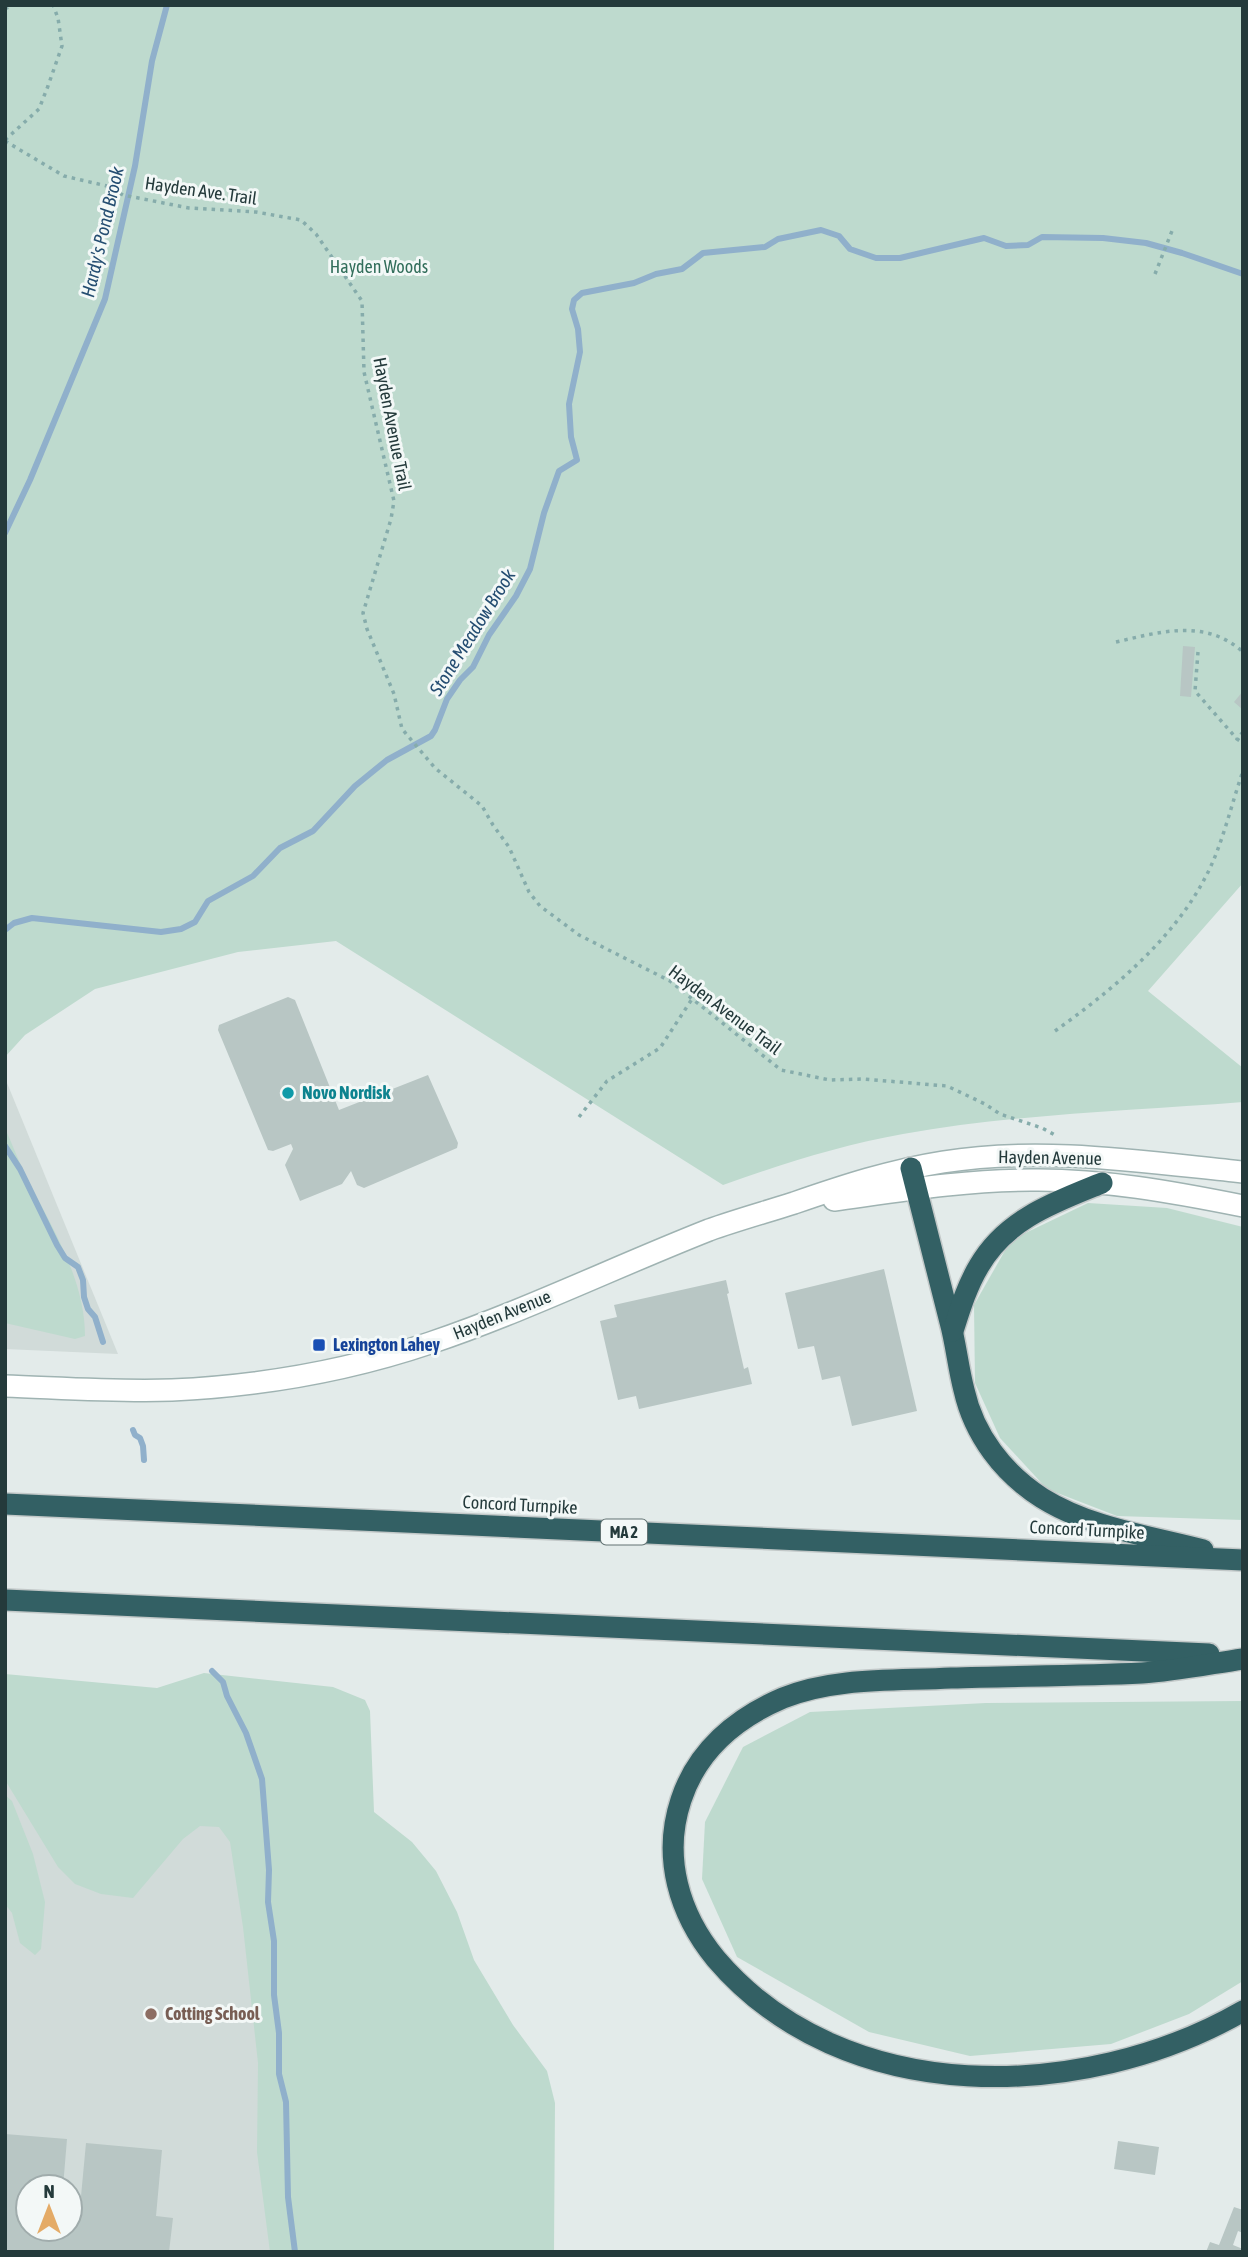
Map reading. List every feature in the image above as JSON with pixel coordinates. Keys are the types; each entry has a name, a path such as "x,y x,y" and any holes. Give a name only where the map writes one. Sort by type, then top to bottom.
{"highway":[{"path":"914,1178 953,1331 964,1390 972,1417 992,1453 1024,1485 1053,1504 1093,1521 1243,1560"},
{"path":"953,1331 974,1275 1001,1238 1018,1222 1040,1209 1102,1183"},
{"name":"Concord Turnpike","path":"5,1504 1243,1560"},
{"path":"5,1600 1243,1657"},
{"path":"1243,1657 1144,1673 845,1683 819,1687 786,1697 733,1726 702,1759 689,1780 677,1811 673,1857 677,1888 690,1921 704,1943 735,1980 763,2004 796,2026 830,2044 869,2058 950,2074 1051,2074 1097,2067 1140,2056 1198,2034 1243,2011"}],"street":[{"name":"Hayden Avenue","path":"5,1386 170,1390 224,1387 315,1373 444,1338 710,1230 780,1208 914,1178 975,1158 1064,1156 1243,1172"},
{"name":"Hayden Avenue","path":"914,1178 1102,1183 1243,1206"}],"path":[{"path":"5,9 12,5"},
{"path":"5,140 39,109 48,86 62,46 53,5"},
{"name":"Hayden Ave. Trail","path":"5,140 64,176 107,186 124,195 189,208 256,212 300,220 316,234"},
{"path":"1155,274 1172,231"},
{"name":"Hayden Avenue Trail","path":"316,234 362,301 364,372 394,501 363,613 367,629 394,694 404,733 435,768 482,806 505,840 529,892 540,906 579,935 670,981 781,1070 830,1080 863,1079 947,1086 1000,1114 1042,1128 1063,1140"},
{"path":"1116,642 1177,629 1220,636 1243,652"},
{"path":"1198,652 1195,691 1243,743"},
{"path":"1237,739 1243,732"},
{"path":"1055,1031 1114,986 1184,911 1209,870 1243,771"},
{"path":"579,1116 607,1081 660,1048 692,999"}],"shaded area":[{"path":"5,1078 118,1354 5,1349"},
{"name":"Cotting School","path":"5,1695 227,1703 320,2252 5,2252"}],"green space":[{"name":"Hayden Woods","path":"5,5 1243,5 1243,883 1148,991 1243,1068 1243,1102 1030,1117 945,1127 834,1149 723,1185 336,941 238,952 95,989 25,1035 5,1057"},
{"path":"5,1128 73,1274 84,1315 85,1336 75,1339 5,1323"},
{"path":"1088,1203 1167,1208 1243,1227 1243,1520 1117,1516 1047,1489 1000,1438 975,1383 974,1305 1011,1240"},
{"path":"204,1673 333,1687 365,1700 370,1711 374,1812 412,1842 436,1871 457,1912 474,1960 513,2025 547,2071 555,2103 554,2252 270,2252 257,2152 258,2063 243,1927 230,1842 219,1827 200,1826 183,1839 133,1898 101,1894 75,1884 58,1867 5,1780 5,1674 157,1688"},
{"path":"1243,1701 1243,1981 1189,2014 1111,2044 970,2056 869,2032 737,1957 702,1879 705,1822 743,1747 810,1712 986,1703"},
{"path":"5,1795 12,1801 33,1854 45,1902 41,1949 35,1955 20,1943 12,1913 5,1904"}],"building":[{"path":"1183,646 1195,647 1191,697 1180,696"},
{"path":"1243,691 1243,710 1234,702"},
{"name":"Novo Nordisk","path":"288,997 295,1000 339,1110 428,1075 458,1143 457,1148 364,1188 357,1185 351,1171 342,1184 300,1201 285,1165 293,1149 291,1144 273,1151 268,1150 218,1030 219,1025"},
{"path":"884,1269 917,1411 852,1426 840,1376 822,1380 814,1346 798,1349 785,1293"},
{"path":"726,1280 744,1369 748,1367 752,1384 639,1409 636,1396 618,1400 600,1321 617,1317 614,1305"},
{"path":"5,2134 67,2139 64,2173 14,2173 14,2243 84,2243 83,2173 86,2143 162,2150 156,2216 173,2218 169,2252 5,2252"},
{"path":"1118,2141 1159,2147 1155,2175 1114,2169"},
{"path":"1234,2207 1243,2210 1243,2233 1238,2231 1233,2245 1243,2249 1243,2252 1206,2252 1210,2242 1219,2245"}],"waterway":[{"name":"Hardy's Pond Brook","path":"5,533 30,480 105,299 135,166 152,61 167,5"},
{"name":"Stone Meadow Brook","path":"5,930 14,923 32,918 161,932 181,929 195,922 208,901 253,876 280,848 313,831 355,786 387,760 431,736 447,699 473,667 489,635 516,596 530,569 544,513 559,471 577,460 571,437 569,404 580,352 578,329 572,309 574,300 582,293 634,283 656,274 682,269 703,253 765,247 778,239 821,230 839,236 850,249 876,258 900,258 984,238 1006,246 1028,245 1042,237 1103,238 1146,243 1243,274"},
{"name":"Hardy's Pond Brook","path":"5,1146 20,1169 57,1245 65,1258 78,1267 83,1280 84,1297 88,1309 95,1317 103,1342"},
{"path":"133,1430 143,1446 144,1460"},
{"path":"212,1671 223,1682 227,1696 246,1733 262,1779 269,1870 268,1902 274,1941 279,2074 286,2102 288,2197 295,2252"}],"place":[{"name":"Novo Nordisk","path":"288,1093"},
{"name":"Lexington Lahey","path":"319,1345"},
{"name":"Cotting School","path":"151,2014"}]}
